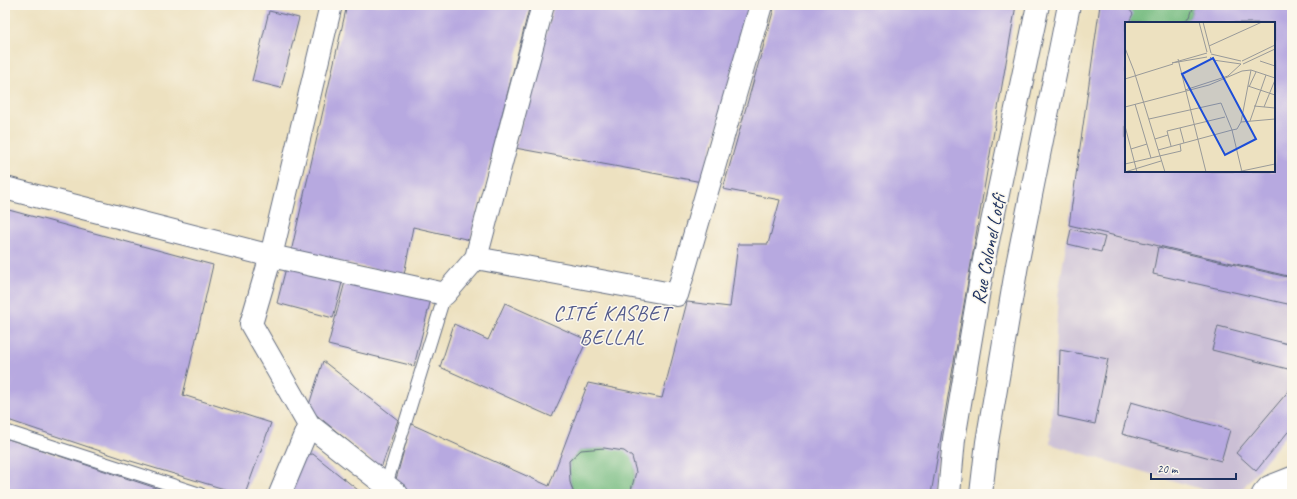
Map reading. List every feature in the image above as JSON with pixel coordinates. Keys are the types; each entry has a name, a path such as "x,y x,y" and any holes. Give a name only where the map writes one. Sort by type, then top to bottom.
{"street":[{"path":"332,5 271,256 251,324 309,426 392,490"},
{"path":"5,188 271,256 445,294 476,258 543,5"},
{"path":"476,258 677,295 761,5"},
{"name":"Rue Colonel Lotfi","path":"949,494 954,439 984,260 1038,5"},
{"name":"Rue Colonel Lotfi","path":"981,494 987,442 1018,265 1069,5"},
{"path":"984,260 1018,265"},
{"path":"280,494 309,426"},
{"path":"1263,494 1269,487 1292,478"}],"lane":[{"path":"392,490 445,294"},
{"path":"5,431 200,494"}],"shaded area":[{"path":"1069,225 1292,277 1158,247 1153,274 1292,305 1292,345 1212,350 1287,369 1292,352 1292,389 1290,388 1236,453 1256,470 1292,427 1292,429 1238,494 1218,494 1050,444 1058,296","holes":["1071,230 1105,237 1101,252 1068,244","1060,350 1108,359 1095,424 1058,416","1131,402 1230,429 1222,461 1122,434"]}],"green space":[{"path":"1126,5 1194,5 1190,17 1182,22 1130,22"},
{"path":"604,448 623,450 632,457 635,476 629,494 574,494 570,482 569,461 581,450"}],"building":[{"path":"347,5 530,5 470,240 413,227 404,275 291,252"},
{"path":"554,5 751,5 702,182 515,148"},
{"path":"775,5 1016,5 931,494 629,494 636,472 632,457 624,451 604,448 581,450 569,461 570,482 574,494 409,494 395,483 411,424 549,486 588,383 662,398 687,302 730,307 738,244 768,244 780,200 723,189"},
{"path":"1100,5 1126,5 1133,14 1130,22 1125,22 1125,172 1275,172 1275,22 1182,22 1190,17 1194,5 1292,5 1292,277 1069,225"},
{"path":"269,11 299,18 281,88 252,81"},
{"path":"5,209 213,265 183,395 271,423 245,494 124,459 5,419"},
{"path":"1071,229 1105,237 1101,252 1068,244"},
{"path":"1158,247 1292,278 1292,305 1153,274"},
{"path":"287,264 343,279 333,318 277,303"},
{"path":"346,278 431,299 414,366 328,345"},
{"path":"505,303 587,340 552,417 440,367 454,324 488,340"},
{"path":"1218,326 1292,345 1288,369 1212,350"},
{"path":"1060,350 1108,359 1095,424 1058,416"},
{"path":"323,361 398,420 381,468 308,408"},
{"path":"1291,388 1292,427 1256,471 1236,453"},
{"path":"1131,402 1230,430 1221,461 1122,434"},
{"path":"5,438 174,494 5,494"},
{"path":"313,454 363,494 287,494 303,455"}],"district":[{"name":"CITÉ KASBET BELLAL","path":"612,325"}]}
